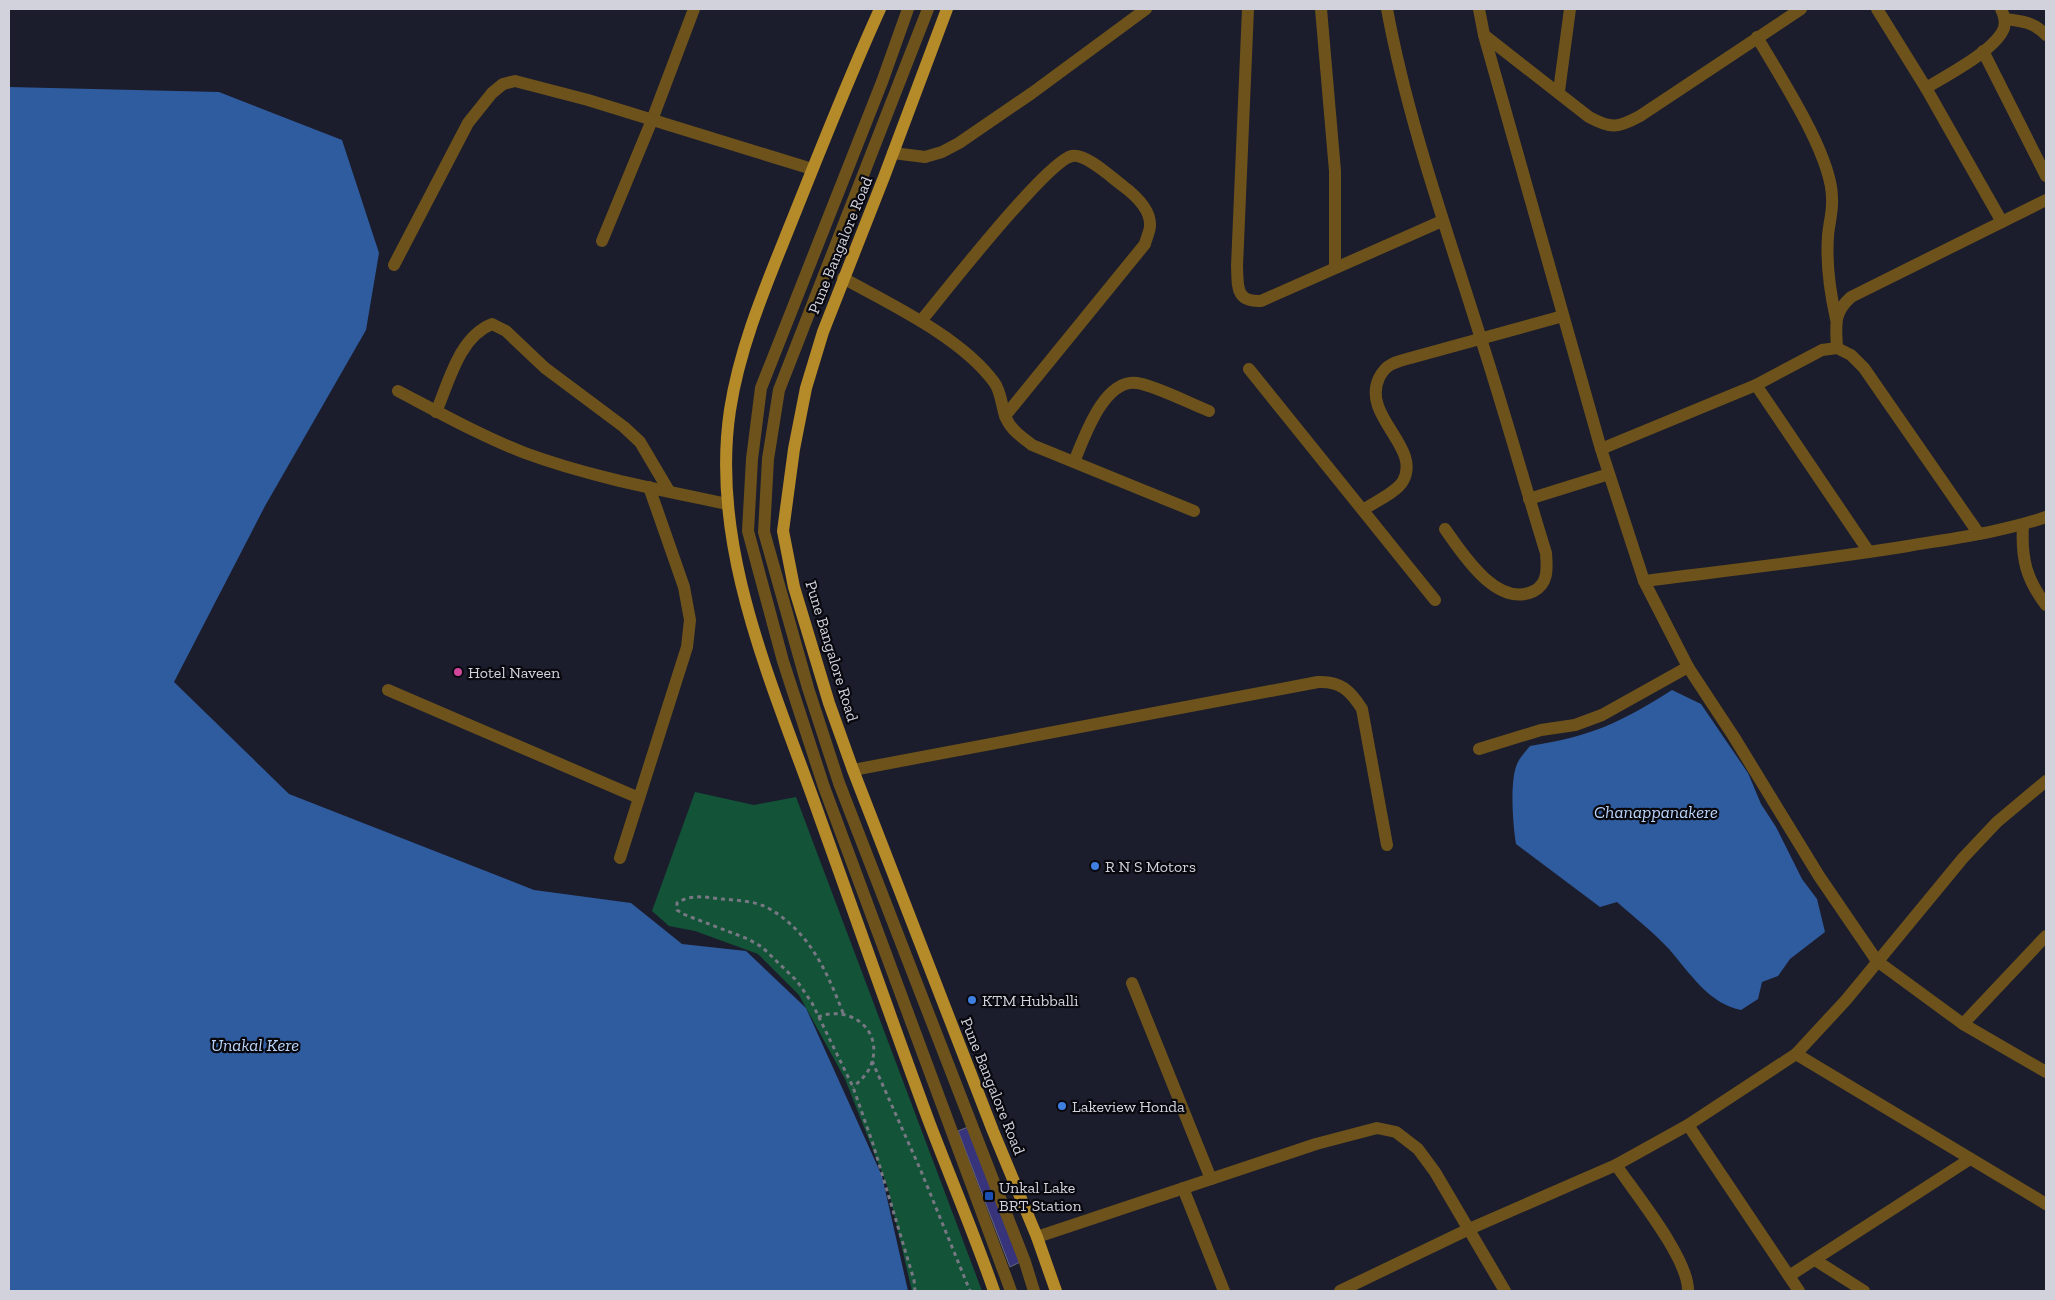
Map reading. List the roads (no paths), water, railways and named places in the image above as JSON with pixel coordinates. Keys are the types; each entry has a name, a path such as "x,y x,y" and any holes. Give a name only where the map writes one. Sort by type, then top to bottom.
{"main road":[{"path":"880,9 845,87 761,299 740,362 730,411 725,471 728,504 740,574 773,684 893,1023 994,1291"},
{"name":"Pune Bangalore Road","path":"947,9 823,332 806,388 794,449 783,531 794,586 829,703 853,770 971,1076 1037,1237 1056,1291"}],"street":[{"path":"602,241 652,120 694,9"},
{"path":"908,9 879,91 761,388 752,459 748,531 783,661 824,787 1011,1291"},
{"path":"928,9 779,390 768,459 764,532 805,679 839,783 1025,1262 1034,1291"},
{"path":"893,153 925,157 942,152 959,143 1032,93 1146,9"},
{"path":"1248,9 1237,266 1238,290 1243,298 1250,302 1261,301 1442,221"},
{"path":"1321,9 1335,171 1335,267"},
{"path":"1387,9 1399,67 1442,221 1481,339 1546,553 1547,569 1544,582 1539,588 1528,593 1512,594 1494,586 1471,566 1445,529"},
{"path":"1479,9 1484,35 1601,449 1644,581 1688,667 1734,737 1819,876 1878,961 1963,1024 2046,1072"},
{"path":"1559,91 1570,9"},
{"path":"1484,35 1559,91 1589,117 1603,125 1613,127 1626,124 1640,116 1801,9"},
{"path":"1877,9 1926,88 2002,222"},
{"path":"1926,88 1983,51 1999,38 2004,27 2003,14 2027,22 2039,28 2046,35"},
{"path":"1757,37 1794,100 1816,144 1829,178 1832,197 1828,237 1828,266 1830,294 1836,318 1837,348"},
{"path":"1983,51 2046,176"},
{"path":"394,265 468,123 492,93 503,84 515,81 652,120 812,169"},
{"path":"921,321 1030,191 1060,161 1073,155 1083,157 1131,192 1146,209 1150,226 1145,244 1005,416"},
{"path":"1836,318 1840,306 1851,297 2046,200"},
{"path":"843,278 921,321 947,339 995,382 1003,400 1005,416 1012,429 1032,445 1194,511"},
{"path":"1363,510 1402,482 1406,475 1407,463 1402,450 1379,410 1375,395 1382,371 1392,364 1563,316"},
{"path":"436,412 460,357 472,337 481,328 492,324 506,330 545,368 624,427 640,442 669,491"},
{"path":"1601,449 1756,384 1822,350 1837,348 1851,355 1864,368 1979,534"},
{"path":"1249,369 1436,600"},
{"path":"1074,462 1100,406 1118,387 1138,383 1209,411"},
{"path":"1756,384 1869,552"},
{"path":"398,391 436,412 526,453 582,470 728,504"},
{"path":"1530,499 1609,474"},
{"path":"620,858 687,648 690,620 684,587 650,486"},
{"path":"1644,581 1869,552 1979,534 2023,525 2046,517"},
{"path":"2023,525 2023,561 2031,582 2046,605"},
{"path":"1479,749 1519,736 1575,725 1593,719 1633,699 1688,667"},
{"path":"853,770 1318,682 1332,682 1343,686 1354,696 1362,709 1387,845"},
{"path":"388,690 639,798"},
{"path":"1340,1291 1467,1230 1616,1165 1688,1125 1796,1054 1846,1000 1963,858 1997,822 2044,786"},
{"path":"1963,1024 2041,951 2046,936"},
{"path":"1132,983 1211,1179"},
{"path":"1796,1054 2046,1204"},
{"path":"1688,1125 1799,1291"},
{"path":"1037,1237 1316,1144 1377,1128 1396,1132 1418,1149 1435,1172 1467,1230 1505,1291"},
{"path":"1790,1276 1970,1159"},
{"path":"1616,1165 1679,1259 1688,1281 1688,1291"},
{"path":"1183,1188 1224,1291"},
{"path":"1815,1260 1864,1291"}],"water":[{"name":"Unakal Kere","path":"9,87 219,92 342,140 379,253 366,330 265,506 174,682 289,794 534,890 631,903 682,944 746,951 806,1008 882,1176 908,1291 9,1291"},
{"name":"Chanappanakere","path":"1672,690 1701,704 1748,773 1761,804 1776,827 1802,879 1817,899 1825,932 1790,959 1778,976 1762,982 1758,999 1741,1010 1730,1007 1709,994 1663,943 1617,902 1600,907 1516,844 1513,814 1513,779 1518,762 1530,746 1571,738 1605,727 1621,720"}],"place":[{"name":"Hotel Naveen","path":"458,672"},
{"name":"R N S Motors","path":"1095,866"},
{"name":"KTM Hubballi","path":"972,1000"},
{"name":"Lakeview Honda","path":"1062,1106"},
{"name":"Unkal Lake BRT Station","path":"989,1196"}]}
